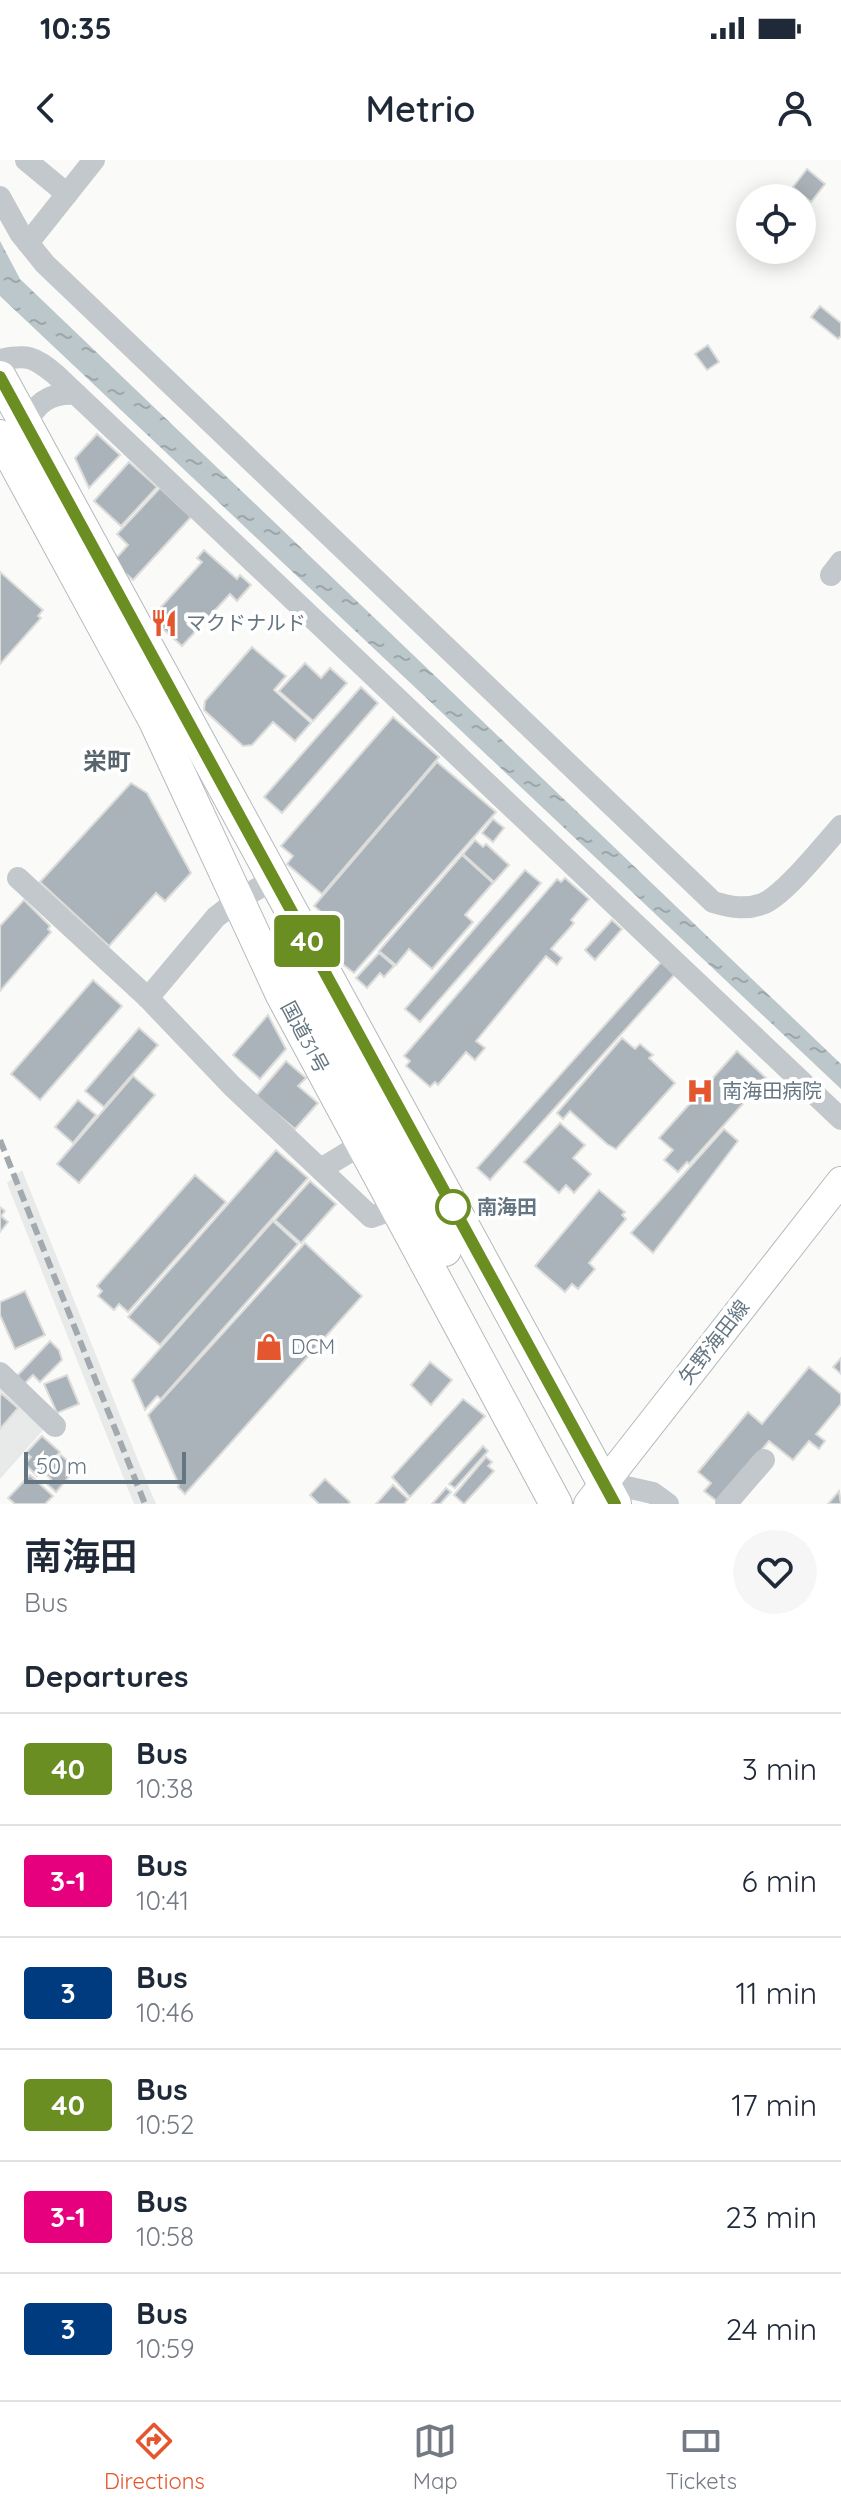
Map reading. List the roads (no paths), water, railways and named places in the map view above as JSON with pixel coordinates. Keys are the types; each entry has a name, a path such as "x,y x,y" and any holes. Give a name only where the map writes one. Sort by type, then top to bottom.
{"highway":[{"name":"国道31号","path":"0,377 13,431 155,721 602,1497"},
{"name":"国道31号","path":"13,431 254,890 282,995 556,1504"},
{"path":"254,890 579,1504"}],"main road":[{"name":"矢野海田線","path":"602,1497 841,1181"}],"street":[{"path":"26,160 67,194"},
{"path":"28,243 94,160"},
{"path":"0,197 28,243 45,264 713,902 732,908 749,908 765,903 780,892 841,826"},
{"path":"0,360 19,356 38,360 76,394 841,1119"},
{"path":"13,431 41,403 57,394 76,394"},
{"path":"18,878 148,998 232,1086 371,1217 397,1208"},
{"path":"148,998 216,917 254,890"},
{"path":"321,1169 362,1144"},
{"path":"0,1373 55,1426"},
{"path":"726,1504 764,1460"},
{"path":"602,1497 653,1493 668,1504"}],"water":[{"path":"0,241 20,279 841,1064 841,1089 0,296"}],"railway":[{"path":"0,1140 145,1504"}],"place":[{"name":"マクドナルド","path":"164,623"},
{"name":"南海田病院","path":"700,1091"},
{"name":"南海田","path":"453,1207"},
{"name":"DCM","path":"269,1347"}],"district":[{"name":"栄町","path":"107,762"}]}
